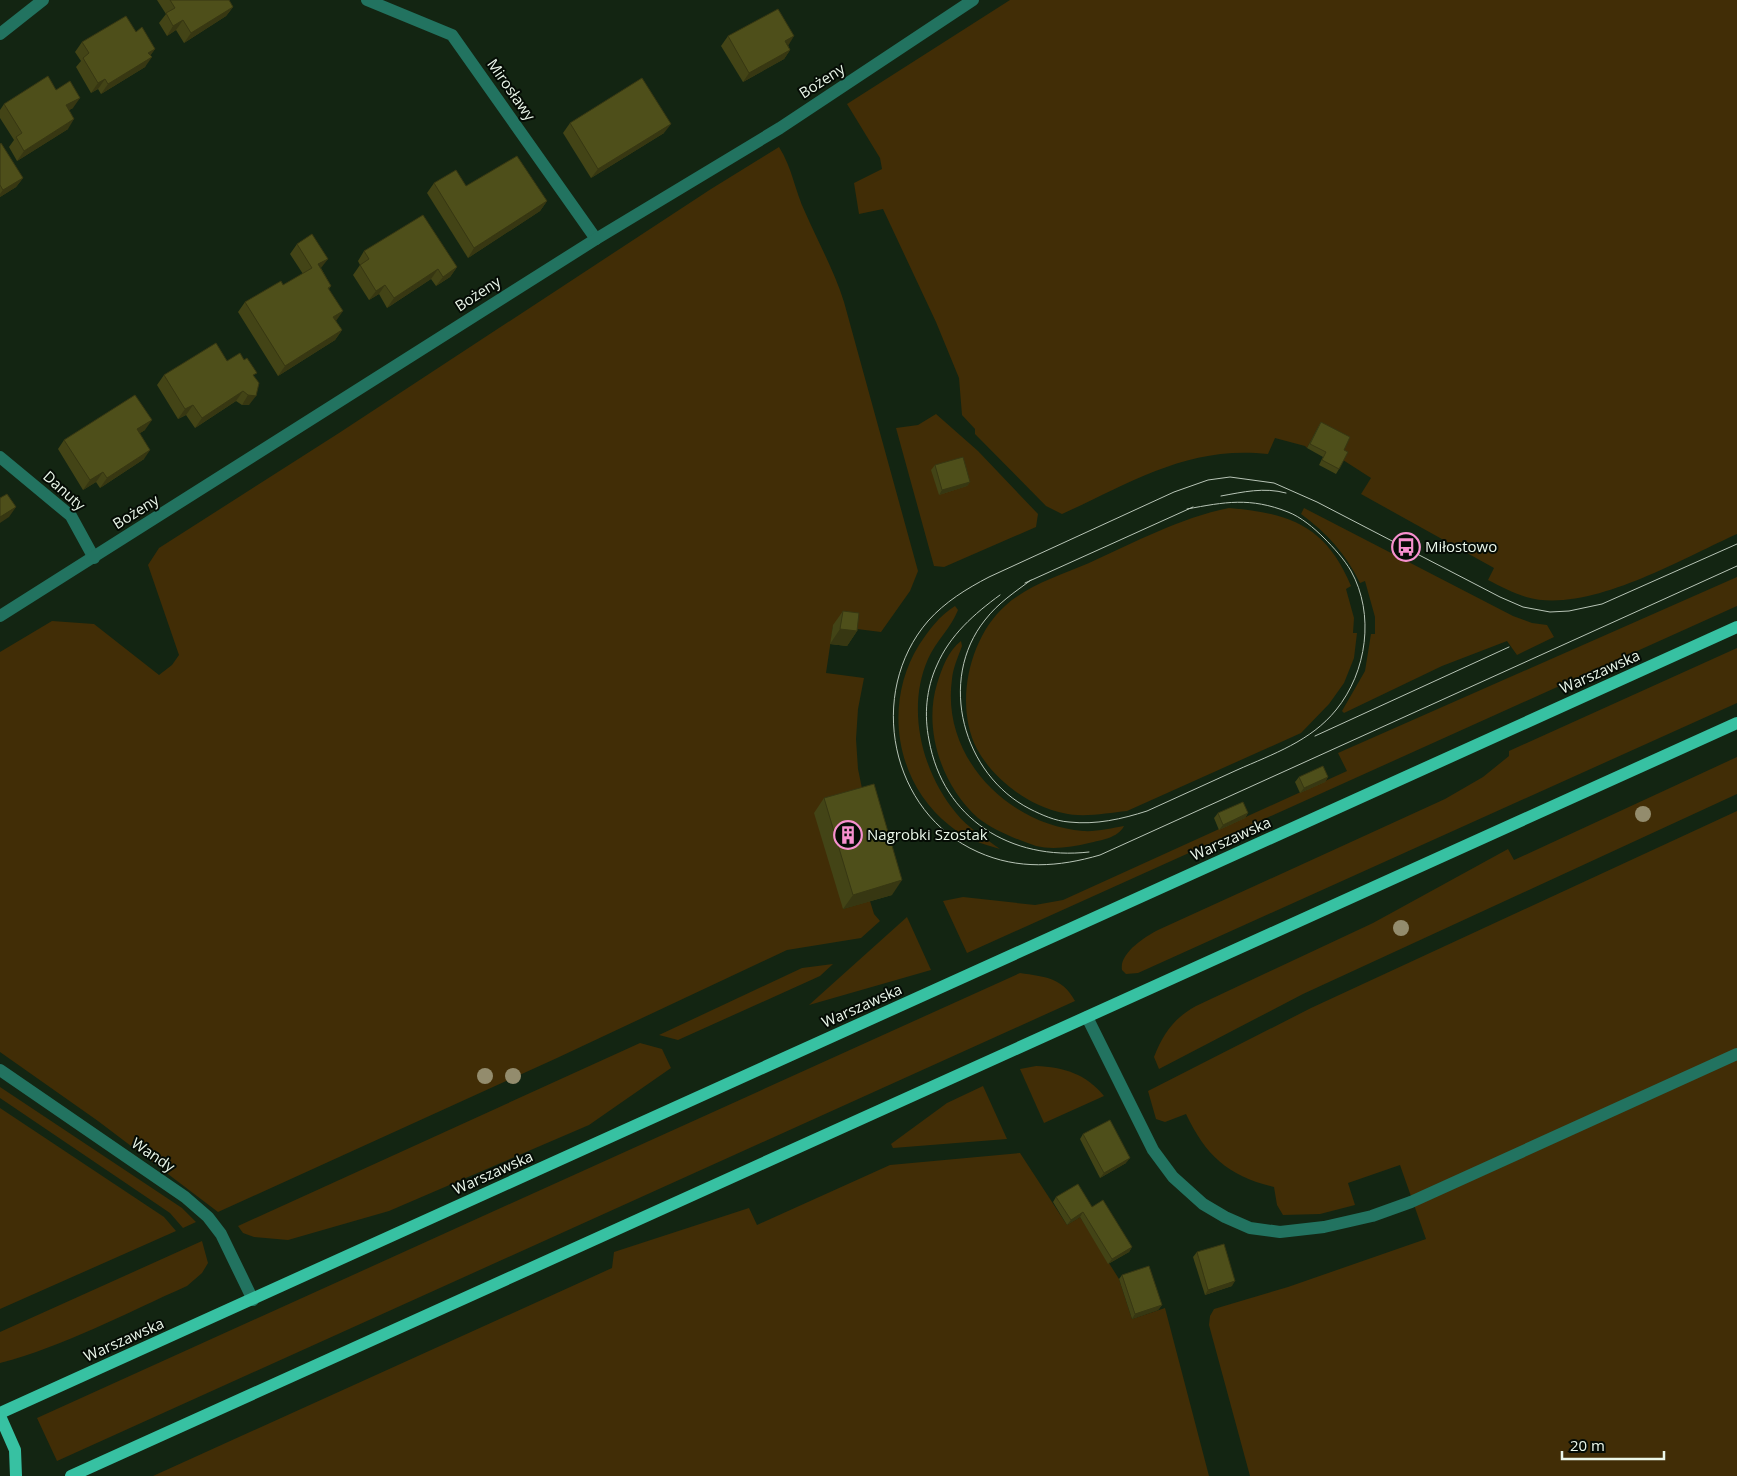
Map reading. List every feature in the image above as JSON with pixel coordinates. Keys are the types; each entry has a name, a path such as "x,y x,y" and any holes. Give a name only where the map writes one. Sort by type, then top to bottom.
{"main road":[{"name":"Warszawska","path":"0,1415 1737,628"},
{"path":"72,1476 1737,723"},
{"path":"0,1415 15,1450 16,1476"}],"street":[{"path":"0,34 43,0"},
{"name":"Mirosławy","path":"367,0 452,36 596,239"},
{"name":"Bożeny","path":"0,616 596,239 780,128 973,0"},
{"name":"Danuty","path":"0,457 71,516 94,558"},
{"path":"1087,1017 1149,1142 1173,1177 1204,1204 1225,1217 1250,1228 1280,1232 1324,1227 1362,1218 1411,1202 1737,1054"},
{"name":"Wandy","path":"0,1070 185,1197 208,1217 221,1234 253,1300"}],"shaded area":[{"path":"1010,0 1737,0 1737,534 1662,570 1605,592 1577,598 1550,600 1526,597 1488,580 1494,568 1361,494 1371,478 1343,460 1318,427 1307,448 1275,438 1268,454 1239,453 1212,455 1162,469 1062,514 1046,506 975,434 975,429 962,415 959,378 936,322 883,209 859,214 854,183 882,169 880,158 847,104"},
{"path":"779,147 802,204 831,267 844,302 918,571 910,591 881,632 833,626 826,673 864,678 858,709 856,739 858,769 864,798 843,909 870,901 874,914 880,921 861,938 787,950 557,1058 218,1212 98,1121 0,1052 0,652 52,621 94,624 159,675 172,665 179,655 148,565 159,548 339,433 711,189"},
{"path":"936,414 978,451 1038,514 1036,527 944,567 934,566 896,428 918,425"},
{"path":"1229,508 1270,514 1304,526 1330,549 1341,566 1351,586 1346,589 1354,618 1353,633 1357,633 1354,658 1344,683 1329,704 1301,733 1127,811 1095,815 1063,813 1050,810 1025,798 1014,790 993,771 977,749 970,732 967,713 966,693 974,654 982,636 993,620 1014,599 1045,581 1175,524"},
{"path":"1304,508 1513,616 1532,623 1547,625 1554,637 1517,655 1507,641 1442,666 1344,713 1342,711 1365,671 1371,634 1375,634 1375,617 1365,581 1360,583 1342,553 1319,529 1301,514"},
{"path":"1737,577 1737,606 967,953 943,901 963,897 1035,905 1063,900 1347,771 1338,753"},
{"path":"955,606 958,610 955,617 931,652 921,678 918,698 918,719 921,739 926,759 944,797 966,823 1000,849 980,843 961,834 931,807 916,787 906,764 900,741 898,716 901,692 908,668 919,645 931,629 944,614"},
{"path":"961,641 962,646 952,679 951,708 957,735 969,760 985,782 1006,801 1029,816 1055,826 1088,831 1124,826 1118,833 1104,839 1069,847 1049,848 1036,846 991,827 978,818 965,805 954,790 939,756 932,720 933,702 941,672 949,655"},
{"path":"1737,648 1737,703 1138,973 1126,974 1122,970 1125,958 1134,946 1158,930 1445,799 1483,777 1509,756 1509,751"},
{"path":"1737,757 1737,794 1303,994 1159,1069 1154,1057 1161,1041 1175,1021 1196,1006 1373,923 1508,849 1514,860"},
{"path":"1737,811 1737,1476 1250,1476 1209,1325 1210,1316 1214,1309 1288,1287 1426,1239 1400,1165 1348,1183 1355,1205 1320,1214 1283,1215 1277,1205 1274,1187 1244,1177 1220,1162 1202,1142 1186,1114 1165,1122 1156,1119 1148,1091 1311,1008"},
{"path":"907,917 931,970 809,1005"},
{"path":"833,964 820,976 678,1040 659,1035 802,968"},
{"path":"1020,973 1045,977 1058,983 1070,993 1075,1001 57,1461 37,1418"},
{"path":"640,1043 662,1049 671,1068 589,1125 389,1211 288,1240 254,1237 243,1233 238,1226"},
{"path":"1036,1066 1056,1068 1074,1073 1090,1082 1104,1096 1044,1123 1020,1069"},
{"path":"983,1086 1007,1139 893,1148 891,1144 947,1103"},
{"path":"0,1087 182,1208 196,1222 183,1228 170,1213 0,1098"},
{"path":"0,1108 164,1217 176,1231 0,1309"},
{"path":"1020,1153 1067,1225 1080,1217 1119,1279 1132,1319 1165,1308 1209,1476 153,1476 612,1268 614,1252 749,1208 757,1225 890,1165"},
{"path":"202,1241 208,1263 202,1273 187,1286 48,1348 0,1363 0,1332"}],"building":[{"path":"170,0 229,0 233,7 191,33 183,20 173,26 166,13 175,8"},
{"path":"778,9 794,36 785,41 790,50 749,73 728,36"},
{"path":"126,16 136,32 142,27 155,49 148,53 152,57 108,84 105,79 98,83 83,58 89,53 82,42"},
{"path":"48,76 56,90 70,81 80,98 66,105 74,119 24,151 16,137 22,133 4,104"},
{"path":"642,78 671,124 598,169 570,123"},
{"path":"1,143 23,178 3,190 0,185"},
{"path":"517,156 547,201 474,248 434,183 456,170 466,186"},
{"path":"423,215 457,267 443,277 438,269 394,298 385,285 376,291 360,265 369,259 364,251"},
{"path":"312,234 328,259 318,264 331,286 328,288 343,311 333,317 342,330 285,366 245,302 281,281 283,285 312,268 297,244"},
{"path":"216,343 227,361 240,353 244,360 247,358 257,373 253,375 259,383 256,396 248,395 243,391 202,418 193,405 185,409 164,375"},
{"path":"135,395 152,420 137,429 150,450 107,478 103,472 90,480 64,440"},
{"path":"1321,422 1350,437 1344,450 1348,452 1339,469 1322,460 1326,452 1310,444"},
{"path":"963,457 970,482 942,490 935,465"},
{"path":"7,494 16,507 0,517 0,498"},
{"path":"843,611 859,613 857,631 840,629"},
{"path":"1323,766 1328,777 1304,788 1299,777"},
{"name":"Nagrobki Szostak","path":"874,784 902,880 853,895 824,798"},
{"path":"1243,802 1248,813 1223,825 1218,813"},
{"path":"1110,1120 1130,1158 1104,1173 1083,1134"},
{"path":"1078,1184 1092,1207 1103,1200 1132,1247 1112,1259 1083,1212 1071,1220 1056,1197"},
{"path":"1224,1244 1235,1281 1208,1290 1197,1252"},
{"path":"1149,1266 1162,1305 1135,1314 1122,1275"}],"tram line":[{"path":"1737,544 1602,604 1569,611 1550,612 1523,607 1500,597 1317,502 1274,483 1230,477 1208,480 1174,492 989,577 964,591 941,608 928,621 909,650 897,682 893,715 897,749 907,781 924,810 948,834 978,852 993,858 1023,864 1054,864 1085,859 1100,855 1737,566"},
{"path":"1221,496 1262,490 1286,493"},
{"path":"1031,580 1001,603 985,620 970,644 962,670 960,697 964,724 974,750 988,774 1007,794 1030,809 1059,820 1079,823 1109,821 1147,811 1278,752 1291,746 1326,721 1347,695 1361,661 1364,642 1365,624 1359,588 1351,571 1335,550 1312,527 1293,514 1262,504 1238,502 1187,509"},
{"path":"1025,583 1193,507"},
{"path":"1000,595 972,618 956,635 942,654 933,674 928,693 927,721 929,740 937,768 949,792 965,813 985,829 1008,841 1033,849 1060,853 1089,852"},
{"path":"1315,736 1509,647"}],"place":[{"name":"Miłostowo","path":"1406,547"},
{"name":"Nagrobki Szostak","path":"848,835"}]}
